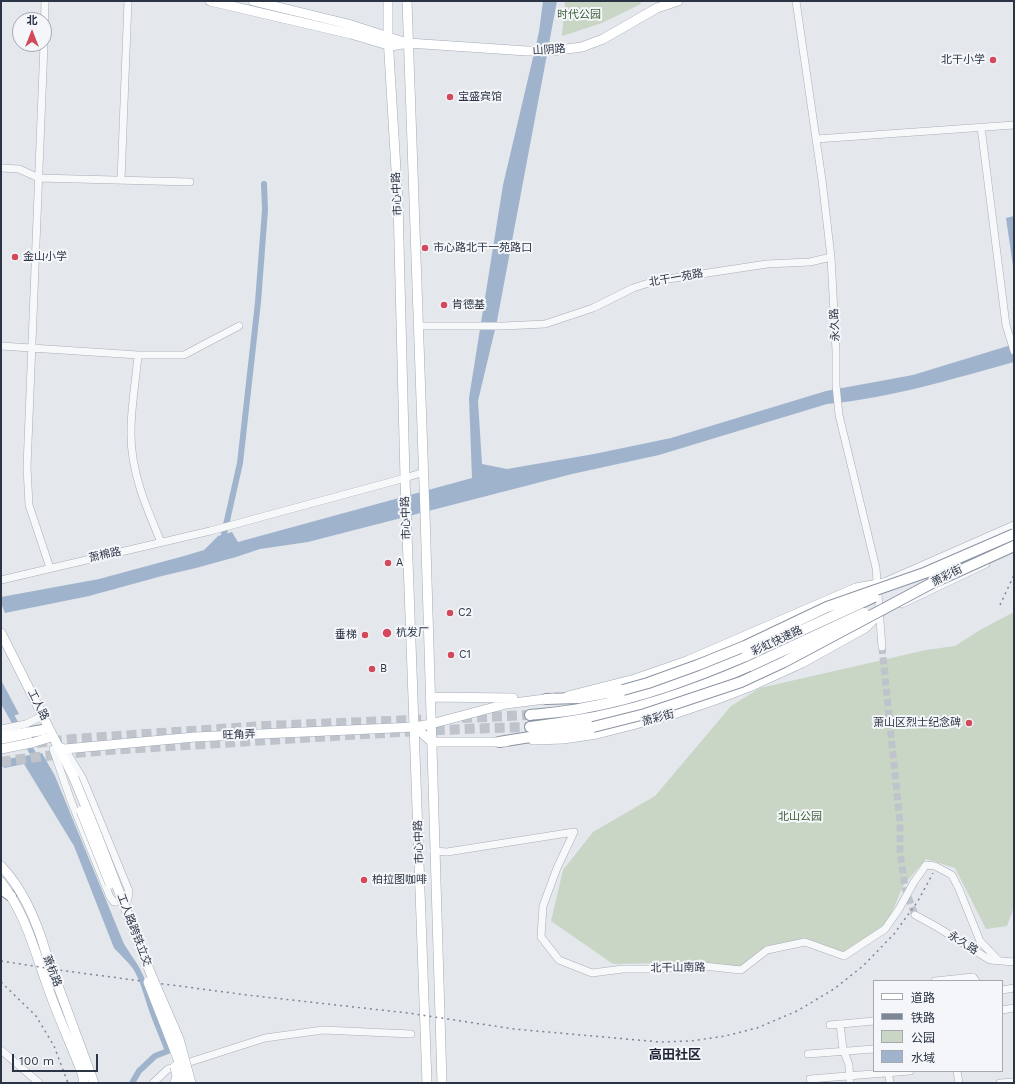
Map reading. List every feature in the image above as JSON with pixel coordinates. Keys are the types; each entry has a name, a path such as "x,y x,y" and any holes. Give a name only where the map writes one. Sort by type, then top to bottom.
{"highway":[{"name":"彩虹快速路","path":"530,715 582,709 630,698 677,683 746,656 1014,534"},
{"name":"彩虹快速路","path":"530,727 579,720 633,708 720,679 1014,545"},
{"path":"546,699 579,698 622,690 648,683 745,646 827,607 930,571"},
{"path":"498,742 593,727 644,714 741,682 784,662 934,582"},
{"path":"1,737 46,734"},
{"path":"1,889 12,896"}],"main road":[{"name":"山阴路","path":"210,1 388,41 551,52 582,47 603,39 657,8 678,1"},
{"name":"山阴路","path":"253,1 348,24 388,41"},
{"name":"市心中路","path":"388,1 388,41 398,203 405,490 415,727 427,1083"},
{"name":"市心中路","path":"407,1 425,488 434,851 442,1083"},
{"name":"萧彩街","path":"415,727 506,704 567,696 627,681 687,661 856,588 878,585 916,574 998,538"},
{"name":"萧彩街","path":"432,742 498,742 563,739 597,734 671,715 754,685 802,663 865,628 888,606 1003,548"},
{"name":"工人路","path":"1,633 72,778"},
{"name":"工人路","path":"1,646 46,734 58,747"},
{"name":"萧彩街","path":"430,697 546,699"},
{"path":"415,727 432,742"},
{"name":"旺角弄","path":"58,747 195,737 415,727"},
{"path":"1,742 29,734"},
{"path":"1,749 29,734"},
{"name":"工人路跨铁立交","path":"72,778 170,1042 178,1059 184,1083"},
{"name":"工人路跨铁立交","path":"72,778 96,832 150,972 179,1039 192,1083"},
{"name":"萧杭路","path":"1,866 11,877 25,899 40,933 94,1082"},
{"name":"萧杭路","path":"1,882 12,896 30,933 46,983 82,1073 84,1083"},
{"path":"170,1042 177,1076 175,1083"}],"street":[{"path":"45,1 45,12"},
{"path":"121,180 128,1"},
{"name":"永久路","path":"796,1 831,257 836,351 836,385 839,415 876,568 882,647"},
{"path":"44,52 27,467 29,505 50,568"},
{"path":"816,139 1014,125"},
{"path":"981,127 1006,325 1014,351"},
{"path":"1,168 19,168 39,178 190,182"},
{"name":"北干一苑路","path":"419,326 504,326 545,324 593,308 633,288 655,281 767,264 810,262 831,257"},
{"path":"1,346 138,355 184,355 239,326"},
{"path":"138,355 131,432 134,467 145,505 161,542"},
{"path":"405,478 424,472"},
{"name":"萧棉路","path":"1,580 244,522 405,478"},
{"path":"878,585 1014,525"},
{"path":"880,614 968,573 999,557 1014,545"},
{"path":"1,729 29,734 38,718"},
{"path":"58,747 83,779 130,891 128,899 122,902 114,902 110,897 71,801 58,747"},
{"name":"北干山南路","path":"434,851 447,852 574,832 557,868 543,906 541,937 559,960 592,972 623,968 660,968 694,965 741,970 767,950 805,942 844,956 885,929 926,865 935,866 952,875 980,941 998,960"},
{"name":"永久路","path":"915,915 937,926 990,960 1014,962"},
{"path":"945,980 973,977 975,980"},
{"path":"1003,990 1014,988"},
{"path":"1003,1010 1014,1008"},
{"path":"830,1025 873,1021"},
{"path":"840,1024 844,1052 849,1065 850,1080"},
{"path":"153,1083 168,1069 265,1038 323,1030 411,1034"},
{"path":"808,1054 873,1049"},
{"path":"1,1050 39,1083"},
{"path":"810,1079 850,1080 888,1072 890,1083"},
{"path":"957,1072 959,1083"},
{"path":"1000,1083 1014,1082"}],"green space":[{"name":"时代公园","path":"565,1 640,1 641,4 602,23 562,36"},
{"name":"北山公园","path":"1014,612 1014,907 1007,926 986,929 955,868 926,859 903,886 885,929 844,956 805,942 767,950 741,970 673,963 613,964 551,921 563,870 593,832 655,796 731,706 760,688 926,650 955,646 980,630"}],"water":[{"path":"543,1 557,1 497,321 478,401 482,464 507,469 594,454 671,438 826,391 913,375 1011,345 1014,348 1014,362 898,393 827,404 659,455 572,474 308,542 260,549 196,568 89,596 5,613 1,603 1,597 99,579 204,550 218,536 232,532 238,542 472,478 469,398 503,185 539,32"},
{"path":"1014,216 1014,273 1006,218"},
{"path":"1,680 19,714 9,717 1,704"},
{"path":"42,753 55,776 124,944 139,967 135,970 114,948 74,846 24,764 4,768 1,760"}],"waterway":[{"path":"224,534 240,463 258,302 265,210 264,184"},
{"path":"1,697 19,730"},
{"path":"26,741 37,761"},
{"path":"132,962 141,977 168,1051 155,1056 139,1071 132,1083"}],"tunnel":[{"path":"882,647 900,823 900,852 905,888 915,915"},
{"path":"462,718 530,715"},
{"path":"37,743 73,739 265,726 440,719"},
{"path":"1,762 148,747 456,729 530,727"}],"railway":[{"path":"1000,605 1014,575"},
{"path":"1,961 247,995 408,1013 514,1029 660,1042 691,1041 725,1036 757,1028 797,1011 834,989 863,966 894,934 918,901 933,873"},
{"path":"1,982 36,1016 54,1046 68,1083"}],"place":[{"name":"北干小学","path":"993,60"},
{"name":"宝盛宾馆","path":"450,97"},
{"name":"市心路北干一苑路口","path":"425,248"},
{"name":"金山小学","path":"15,257"},
{"name":"肯德基","path":"444,305"},
{"name":"A","path":"388,563"},
{"name":"C2","path":"450,613"},
{"name":"杭发厂","path":"387,633"},
{"name":"垂梯","path":"365,635"},
{"name":"C1","path":"451,655"},
{"name":"B","path":"372,669"},
{"name":"萧山区烈士纪念碑","path":"969,723"},
{"name":"柏拉图咖啡","path":"364,880"}],"district":[{"name":"高田社区","path":"675,1055"}]}
